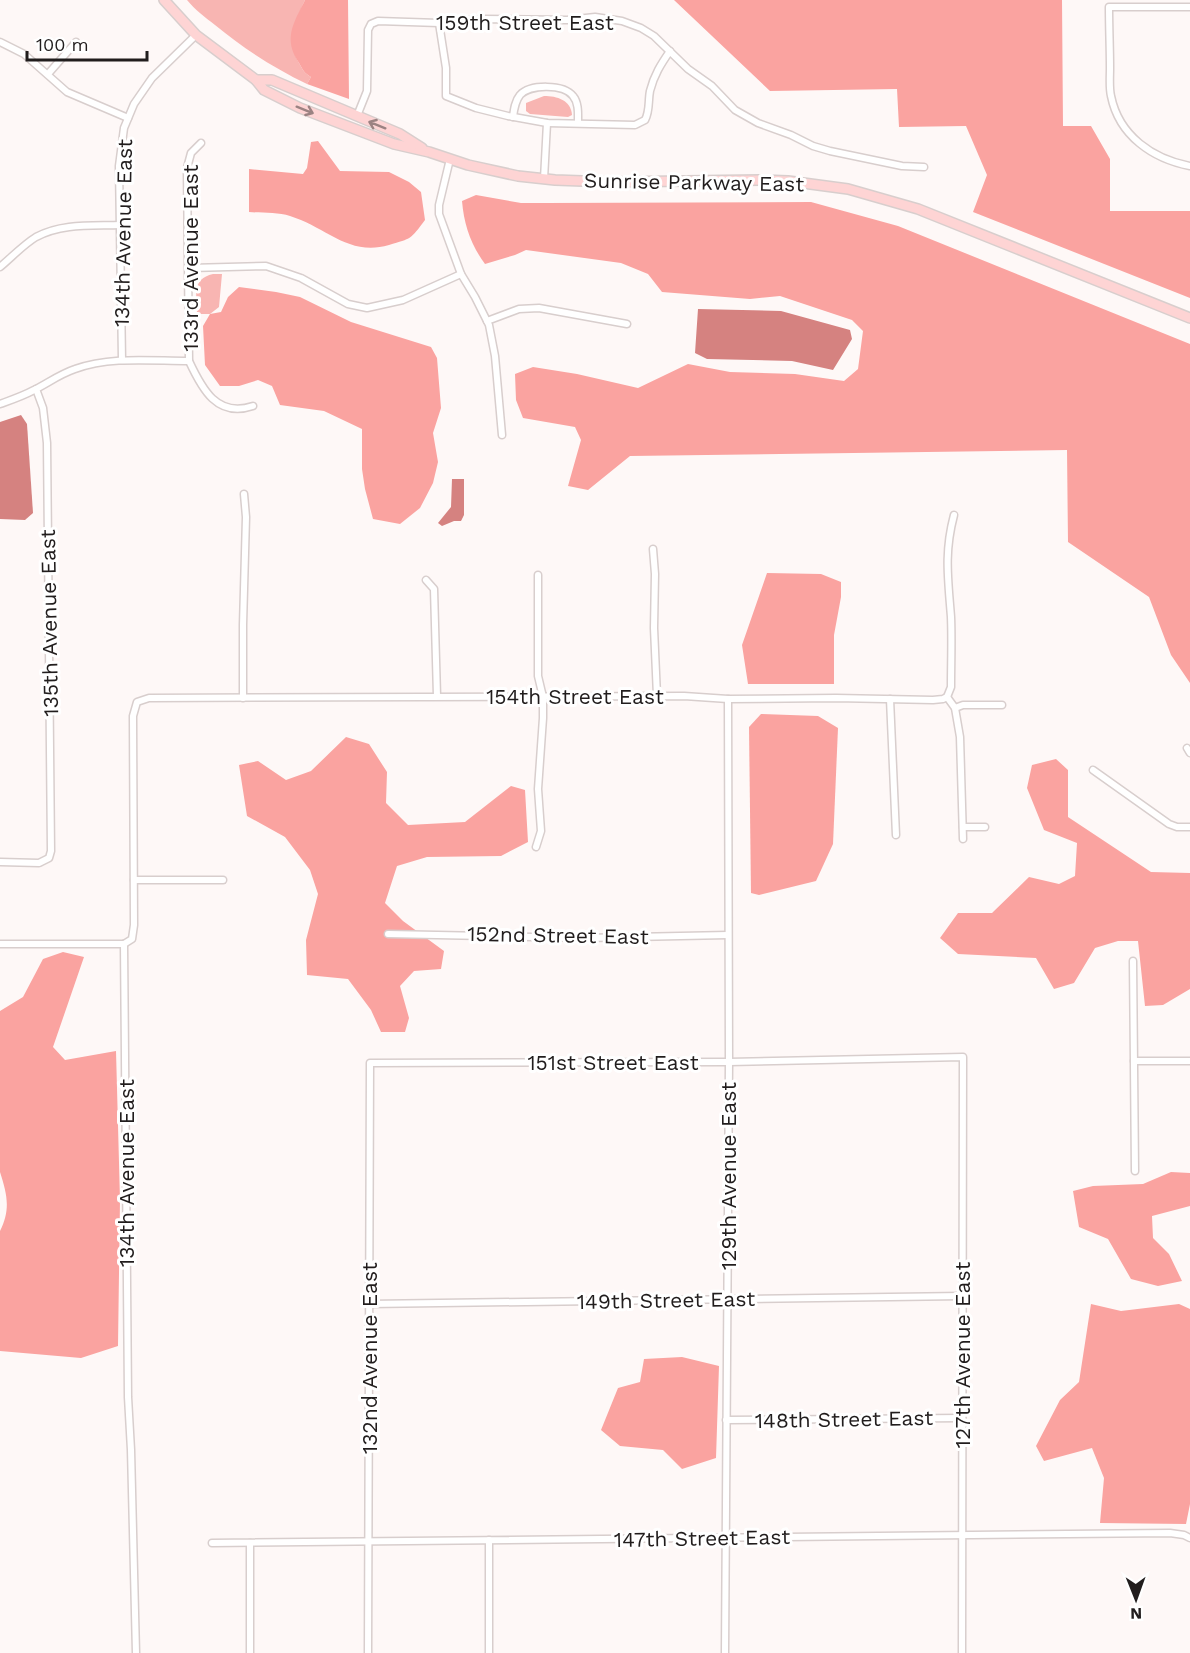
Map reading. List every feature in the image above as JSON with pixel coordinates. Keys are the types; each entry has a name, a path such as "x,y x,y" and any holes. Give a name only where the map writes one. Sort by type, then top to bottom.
{"street":[{"path":"165,0 196,35"},
{"path":"1190,7 1109,7 1110,95 1118,118 1136,141 1150,152 1167,161 1190,166"},
{"name":"159th Street East","path":"357,116 367,91 367,37 371,24 385,20 439,23 482,19 611,18 641,28 688,69 712,86 735,110 758,123 830,151 903,166 924,167"},
{"path":"439,23 446,68 446,96 476,108 547,123 635,124 645,120 657,69 670,51"},
{"name":"Sunrise Parkway East","path":"196,35 256,80 264,90 300,108 394,144 493,171 544,179 610,182 761,180 848,189 918,209 1190,318"},
{"name":"134th Avenue East","path":"122,360 120,147 134,104 152,78 196,35"},
{"path":"0,42 24,54 77,98 128,118"},
{"path":"48,74 76,42"},
{"name":"Sunrise Parkway East","path":"256,80 272,80 400,134 429,152"},
{"path":"513,117 515,102 526,90 550,87 572,94 578,107 578,123"},
{"path":"544,179 547,123"},
{"name":"133rd Avenue East","path":"201,143 191,153 188,168 189,361 199,382 210,398 217,403 233,409 253,406"},
{"path":"450,159 439,205 440,214 461,274 487,321 495,356 502,435"},
{"path":"0,267 30,242 54,231 66,227 120,225"},
{"path":"190,268 266,266 301,278 348,304 367,308 403,300 461,274"},
{"path":"487,321 519,309 539,308 627,324"},
{"path":"0,404 36,389 73,369 97,363 122,360 189,361"},
{"name":"135th Avenue East","path":"0,862 39,862 49,858 51,851 47,443 43,408 36,389"},
{"path":"243,698 244,494"},
{"path":"954,515 947,550 951,618 951,687 947,697 956,708 960,737 963,839"},
{"path":"653,549 657,696"},
{"path":"537,847 541,831 538,789 543,718 543,697 538,676 538,575"},
{"path":"426,580 434,589 437,696"},
{"name":"154th Street East","path":"140,700 149,698 437,696 684,696 728,699 933,700 947,697"},
{"name":"129th Avenue East","path":"725,1653 729,1062 728,699"},
{"path":"890,699 896,835"},
{"name":"134th Avenue East","path":"136,1653 128,1388 124,944 129,942 133,935 133,722 134,709 140,700"},
{"path":"956,708 963,705 1002,705"},
{"path":"1093,770 1169,825 1190,827"},
{"path":"963,827 985,827"},
{"path":"134,880 223,880"},
{"name":"152nd Street East","path":"388,934 585,938 728,935"},
{"path":"0,944 124,944"},
{"path":"1133,961 1135,1171"},
{"name":"151st Street East","path":"370,1063 729,1062 963,1057"},
{"name":"127th Avenue East","path":"962,1653 963,1057"},
{"path":"1134,1061 1190,1061"},
{"name":"132nd Avenue East","path":"368,1653 370,1063"},
{"name":"149th Street East","path":"369,1304 963,1296"},
{"name":"148th Street East","path":"726,1420 962,1418"},
{"name":"147th Street East","path":"212,1543 1170,1533 1190,1538"},
{"path":"489,1540 489,1653"},
{"path":"250,1543 250,1653"}],"shaded area":[{"path":"187,0 305,0 293,32 293,48 304,71 311,77 307,84 248,50"},
{"path":"305,0 348,0 349,99 307,84 311,77 304,71 294,54 291,39 294,24"},
{"path":"674,0 1062,0 1063,126 1091,126 1110,159 1110,211 1190,211 1190,298 973,212 987,175 966,126 899,127 897,89 770,91"},
{"path":"544,96 566,102 572,115 568,117 530,114 526,111 526,103"},
{"path":"318,141 340,171 389,172 409,182 421,192 425,220 413,235 389,245 375,248 362,247 338,239 290,216 249,212 249,169 303,174 307,168 311,142"},
{"path":"476,195 521,203 811,202 898,226 1190,344 1190,683 1171,655 1149,597 1068,542 1067,450 630,456 588,490 568,486 581,440 575,427 523,418 516,400 515,374 533,367 638,388 688,364 730,372 795,374 844,381 858,369 863,331 852,320 780,296 750,299 662,292 648,274 621,263 526,250 485,264 472,242 463,210 462,201"},
{"path":"222,274 219,307 210,314 197,314 198,284 206,276"},
{"path":"239,287 300,297 351,322 431,347 437,358 441,408 433,433 438,462 433,483 420,508 400,524 373,519 362,469 362,429 324,411 280,405 272,386 258,380 239,386 220,386 205,365 203,326 210,314 221,312 228,297"},
{"path":"698,309 781,311 850,330 852,339 833,370 792,361 707,359 695,353"},
{"path":"21,415 27,424 33,513 25,520 0,519 0,422"},
{"path":"452,479 464,479 464,515 461,521 442,526 438,523 451,507"},
{"path":"767,573 821,574 841,582 841,597 834,635 834,684 748,684 742,645"},
{"path":"761,714 818,716 838,728 833,844 816,881 759,895 751,893 749,727"},
{"path":"346,737 369,744 387,772 386,803 408,825 465,822 511,786 525,790 528,842 501,856 427,857 397,866 385,903 403,921 444,951 441,969 414,971 400,986 409,1018 405,1032 381,1032 371,1010 348,979 307,975 306,940 318,894 310,870 285,837 247,816 239,765 258,761 286,780 311,771"},
{"path":"1056,759 1068,770 1068,817 1151,872 1190,873 1190,989 1163,1005 1145,1006 1138,941 1118,941 1095,948 1074,983 1054,989 1036,958 958,954 940,938 958,913 992,913 1029,877 1059,884 1075,876 1077,843 1044,830 1027,788 1032,765"},
{"path":"63,952 84,957 53,1047 65,1060 116,1051 120,1200 118,1346 81,1358 0,1351 0,1231 6,1216 7,1201 0,1172 0,1011 23,997 43,959"},
{"path":"1171,1172 1190,1173 1190,1206 1152,1216 1153,1238 1169,1254 1182,1281 1158,1286 1131,1279 1108,1239 1079,1227 1073,1191 1093,1186 1143,1184"},
{"path":"1091,1304 1121,1311 1179,1304 1190,1309 1190,1504 1186,1524 1100,1523 1104,1478 1092,1448 1044,1461 1036,1446 1060,1400 1079,1382"},
{"path":"682,1357 719,1366 716,1458 682,1469 663,1450 620,1446 601,1430 618,1388 640,1382 644,1359"}]}
